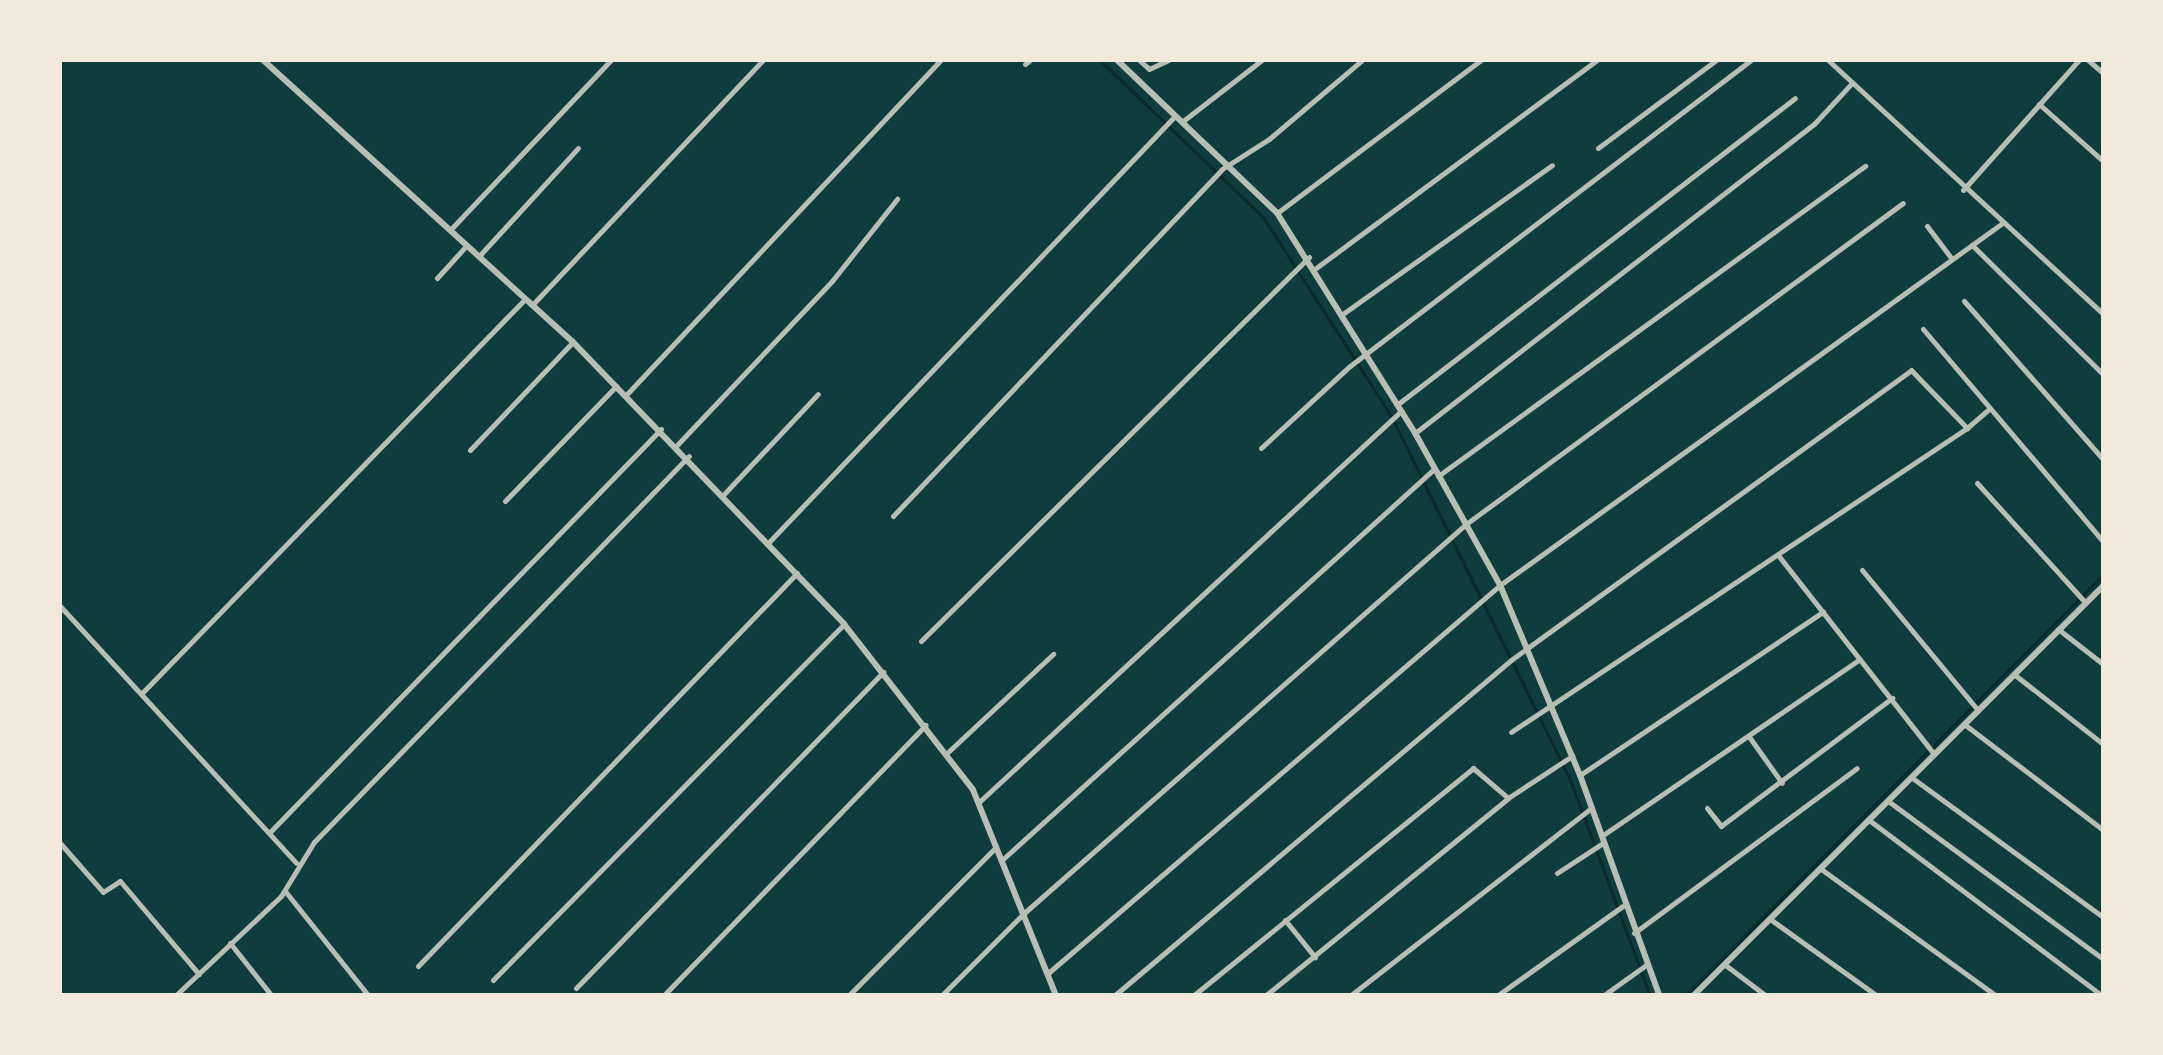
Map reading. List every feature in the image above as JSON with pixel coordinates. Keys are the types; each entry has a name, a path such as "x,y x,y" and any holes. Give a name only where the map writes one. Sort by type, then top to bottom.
{"street":[{"path":"263,60 468,243 662,428 844,624 948,752 978,803 1056,995"},
{"path":"451,229 612,60"},
{"path":"534,304 762,60"},
{"path":"626,396 941,60"},
{"path":"1117,60 1276,213 1369,353 1433,473 1500,586 1544,711 1580,775 1622,906 1644,966 1660,995"},
{"path":"1138,60 1148,70 1168,60"},
{"path":"1183,122 1262,60"},
{"path":"893,516 1224,166 1269,139 1362,60"},
{"path":"1276,213 1481,60"},
{"path":"1316,268 1597,60"},
{"path":"1598,148 1716,60"},
{"path":"1261,448 1350,366 1752,60"},
{"path":"1828,60 1963,190 2103,314"},
{"path":"1963,190 2079,60"},
{"path":"2088,60 2103,73"},
{"path":"1415,433 1814,124 1852,83"},
{"path":"978,803 1398,410 1795,98"},
{"path":"2039,104 2103,161"},
{"path":"769,542 1173,117"},
{"path":"480,255 578,148"},
{"path":"1344,313 1552,164"},
{"path":"1003,859 1416,485 1865,166"},
{"path":"678,445 832,282 898,200"},
{"path":"942,995 1023,914 1466,524 1902,203"},
{"path":"1047,974 1500,586 2001,224"},
{"path":"1927,226 1952,259"},
{"path":"437,278 468,243"},
{"path":"1972,245 2103,374"},
{"path":"921,642 1307,260"},
{"path":"140,694 526,297"},
{"path":"1964,302 2103,459"},
{"path":"1923,329 2103,541"},
{"path":"470,450 573,342"},
{"path":"1115,995 1511,660 1912,370 1966,428"},
{"path":"505,501 616,386"},
{"path":"724,494 818,394"},
{"path":"1512,732 1966,428 1990,408"},
{"path":"268,833 662,428"},
{"path":"182,993 285,891 296,863 689,456"},
{"path":"1977,482 2086,602"},
{"path":"1778,555 1934,754"},
{"path":"1862,570 1978,710"},
{"path":"418,966 797,573"},
{"path":"1694,995 2103,586"},
{"path":"60,606 296,863"},
{"path":"1580,775 1823,612"},
{"path":"493,980 844,624"},
{"path":"2058,628 2103,664"},
{"path":"948,752 1053,654"},
{"path":"1557,873 1860,658"},
{"path":"576,988 883,672"},
{"path":"2014,674 2103,744"},
{"path":"1706,808 1722,826 1892,698"},
{"path":"1964,724 2103,830"},
{"path":"664,995 926,725"},
{"path":"1750,738 1782,783"},
{"path":"1266,995 1508,798 1570,758"},
{"path":"1194,995 1473,768 1508,798"},
{"path":"1634,933 1857,768"},
{"path":"1912,777 2103,918"},
{"path":"1888,802 2103,959"},
{"path":"1351,995 1589,810"},
{"path":"1869,820 2101,995"},
{"path":"60,843 103,892 120,880 199,974"},
{"path":"849,995 996,847"},
{"path":"1821,869 1995,995"},
{"path":"285,891 368,995"},
{"path":"1498,995 1611,910 1622,906"},
{"path":"1770,919 1876,995"},
{"path":"1285,920 1315,957"},
{"path":"230,943 271,995"},
{"path":"1724,964 1765,995"},
{"path":"1604,995 1644,966"}],"waterway":[{"path":"1100,60 1264,218 1391,415 1571,781 1650,995"},
{"path":"1686,995 2103,575"}]}
